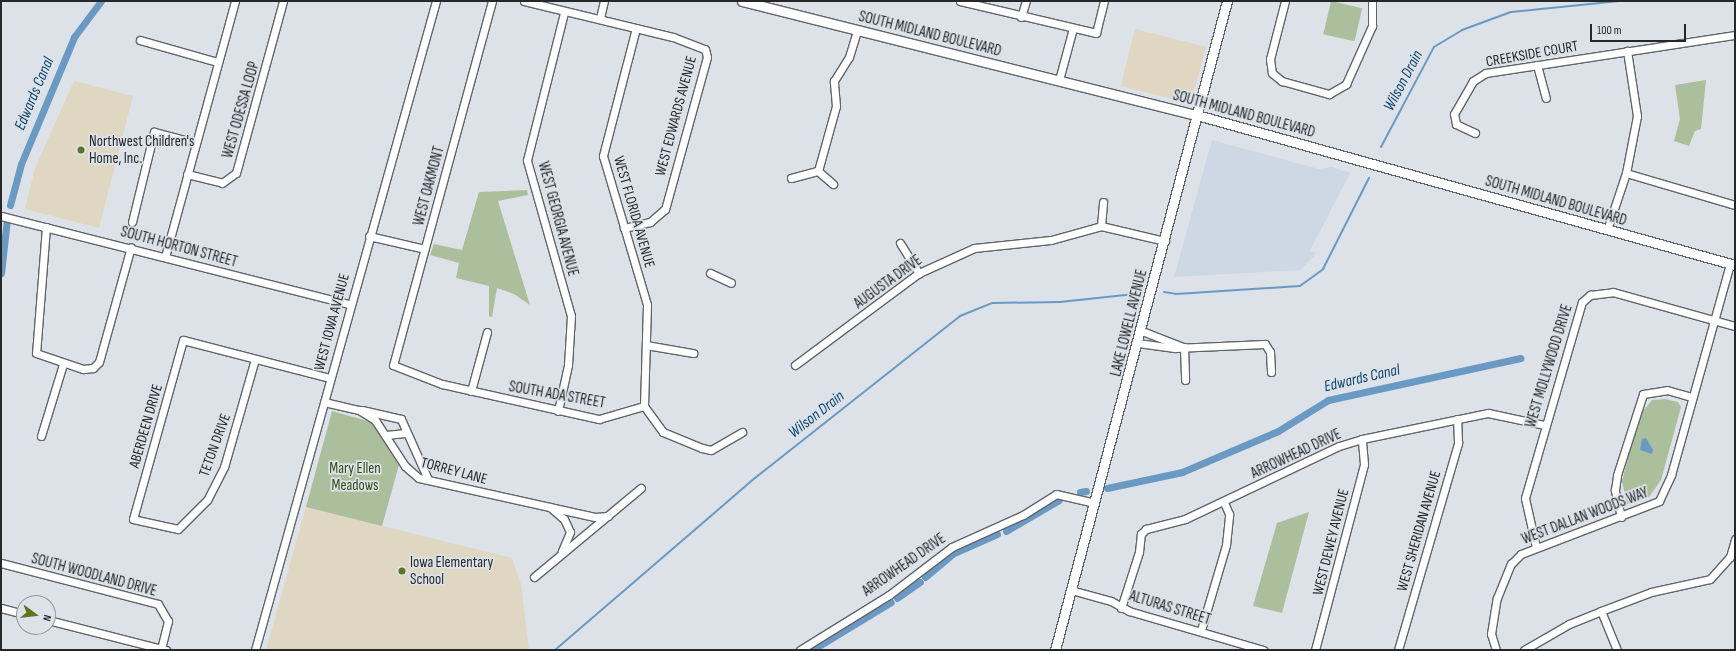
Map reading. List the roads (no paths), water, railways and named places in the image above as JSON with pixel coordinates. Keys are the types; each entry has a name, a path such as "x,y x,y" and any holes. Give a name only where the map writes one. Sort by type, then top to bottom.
{"main road":[{"name":"SOUTH MIDLAND BOULEVARD","path":"742,1 1197,115 1732,264"},
{"name":"LAKE LOWELL AVENUE","path":"1055,650 1142,331 1226,1"}],"street":[{"path":"165,257 235,1"},
{"name":"WEST ODESSA LOOP","path":"187,174 222,183 236,173 283,1"},
{"name":"WEST IOWA AVENUE","path":"255,650 350,304 436,1"},
{"name":"WEST OAKMONT","path":"406,370 393,365 492,1"},
{"name":"WEST EDWARDS AVENUE","path":"524,1 564,13 600,18 700,45 707,57 665,209 650,222 624,228"},
{"path":"600,18 604,1"},
{"path":"960,1 1021,17 1096,33 1104,1"},
{"path":"1021,17 1026,1"},
{"path":"1285,1 1270,59 1272,73 1282,81 1329,94 1346,84 1372,26 1372,1"},
{"name":"WEST GEORGIA AVENUE","path":"558,411 568,365 571,316 528,160 564,13"},
{"name":"WEST FLORIDA AVENUE","path":"636,28 603,156 647,305 644,406"},
{"path":"1059,80 1074,28"},
{"path":"818,171 836,106 834,81 850,58 856,30"},
{"name":"CREEKSIDE COURT","path":"1475,132 1460,127 1454,119 1472,81 1486,73 1735,35"},
{"path":"140,40 218,62"},
{"path":"1607,230 1626,173 1637,116 1627,51"},
{"path":"1537,65 1546,98"},
{"path":"132,222 154,132 196,143"},
{"path":"791,178 818,171"},
{"path":"818,171 833,184"},
{"path":"1626,173 1735,205"},
{"path":"1101,226 1103,202"},
{"name":"SOUTH HORTON STREET","path":"1,216 131,247 350,304"},
{"path":"46,226 36,353 63,364 83,369 93,368 99,362 131,247"},
{"name":"AUGUSTA DRIVE","path":"795,365 919,273 974,248 1050,240 1101,226 1165,241"},
{"path":"369,236 425,250"},
{"path":"900,243 919,273"},
{"name":"WEST DALLAN WOODS WAY","path":"1496,650 1490,634 1503,580 1510,564 1536,547 1621,517 1659,501 1671,475 1713,320 1732,264"},
{"path":"710,273 731,283"},
{"name":"WEST MOLLYWOOD DRIVE","path":"1536,547 1524,498 1575,317 1590,295 1613,292 1735,326"},
{"path":"1142,331 1184,347"},
{"path":"471,391 488,332"},
{"name":"ABERDEEN DRIVE","path":"133,519 183,340 255,359"},
{"path":"1138,343 1184,347 1225,344 1265,344 1270,352 1270,372"},
{"path":"646,345 693,353"},
{"path":"1184,347 1185,380"},
{"path":"255,359 330,378"},
{"name":"TETON DRIVE","path":"133,519 178,529 207,500 224,467 255,359"},
{"path":"41,436 63,364"},
{"name":"SOUTH ADA STREET","path":"406,370 471,391 599,419 644,406"},
{"path":"1621,517 1615,490 1617,475 1643,394 1667,390 1691,397"},
{"name":"TORREY LANE","path":"324,402 359,410 375,420 413,475 427,478 461,490 546,504 595,517 608,516"},
{"path":"644,406 663,432 711,450 742,432"},
{"path":"359,410 398,416 427,478"},
{"name":"ARROWHEAD DRIVE","path":"1121,608 1139,552 1141,534 1224,502 1339,446 1362,439 1488,413 1544,425"},
{"name":"WEST SHERIDAN AVENUE","path":"1398,650 1458,443 1457,419"},
{"path":"386,435 405,433"},
{"name":"WEST DEWEY AVENUE","path":"1316,650 1364,464 1362,439"},
{"path":"534,577 641,488"},
{"name":"ARROWHEAD DRIVE","path":"800,650 889,595 941,553 1023,515 1056,494 1095,503"},
{"path":"1201,630 1226,545 1229,514 1224,502"},
{"path":"546,504 564,519 570,532 559,556"},
{"path":"1524,650 1569,624 1601,611 1652,592 1710,579 1730,558 1735,539"},
{"name":"SOUTH WOODLAND DRIVE","path":"1,563 158,604 168,621 163,649"},
{"name":"ALTURAS STREET","path":"1071,590 1111,601 1121,608 1201,630 1254,649 1263,650"},
{"path":"1,608 16,612"},
{"path":"1601,611 1617,650"},
{"path":"56,622 163,649"}],"water":[{"path":"1646,438 1653,450 1652,454 1640,450 1642,439"}],"waterway":[{"name":"Edwards Canal","path":"10,205 21,164 74,37 101,1"},
{"name":"Wilson Drain","path":"1381,147 1434,47 1462,30 1511,12 1619,1"},
{"name":"Wilson Drain","path":"1164,292 1176,294 1300,286 1323,269 1369,178"},
{"name":"Edwards Canal","path":"1,273 7,219"},
{"name":"Wilson Drain","path":"555,650 755,478 960,316 993,303 1060,302 1135,294"},
{"name":"Edwards Canal","path":"1107,488 1182,472 1278,431 1328,400 1520,358"},
{"name":"Edwards Canal","path":"1080,492 1086,491"},
{"name":"Edwards Canal","path":"1006,531 1059,500"},
{"name":"Edwards Canal","path":"925,577 954,553 997,534"},
{"name":"Edwards Canal","path":"897,598 920,582"},
{"name":"Edwards Canal","path":"812,650 891,602"}],"place":[{"name":"Northwest Children's Home, Inc.","path":"81,150"},
{"name":"Iowa Elementary School","path":"402,571"}],"park label":[{"name":"Mary Ellen Meadows","path":"355,476"}]}
